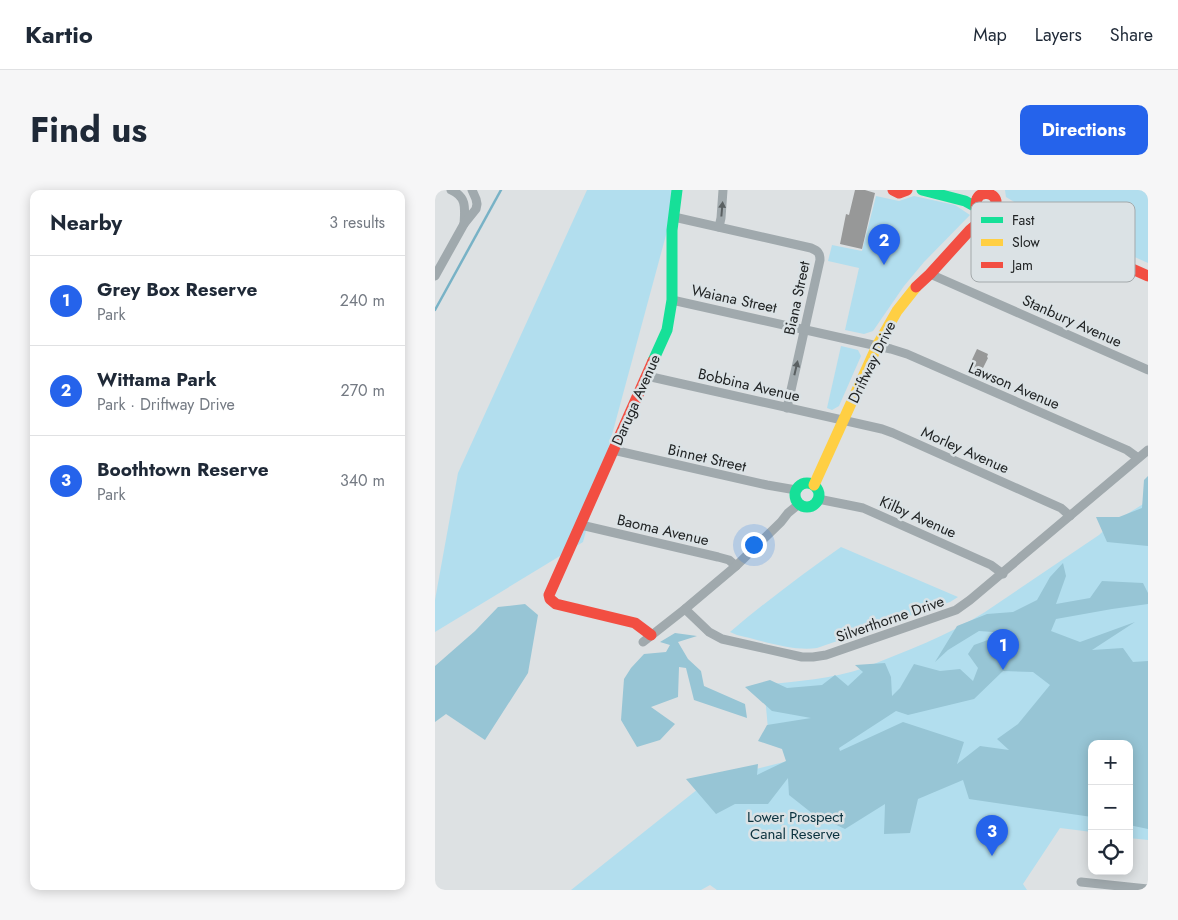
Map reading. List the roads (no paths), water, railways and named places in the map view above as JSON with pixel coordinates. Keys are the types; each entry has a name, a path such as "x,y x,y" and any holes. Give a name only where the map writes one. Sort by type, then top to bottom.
{"street":[{"path":"451,190 463,200 465,210 464,224"},
{"path":"435,276 464,224 476,209 475,193 472,190"},
{"name":"Daruga Avenue","path":"647,638 635,623 557,604 550,599 549,595 667,330 672,300 672,230 677,190"},
{"path":"719,227 723,190"},
{"path":"893,190 899,193 907,190"},
{"path":"922,190 965,201 987,201"},
{"path":"949,190 987,201"},
{"name":"Biana Street","path":"673,217 811,248 820,255 787,408"},
{"name":"Driftway Drive","path":"813,485 877,346 897,311 919,283 971,228"},
{"path":"1135,264 1148,270"},
{"path":"1135,270 1148,276"},
{"name":"Stanbury Avenue","path":"929,274 1148,370"},
{"name":"Waiana Street","path":"672,300 877,346"},
{"name":"Lawson Avenue","path":"877,346 907,354 1127,450 1138,458"},
{"name":"Bobbina Avenue","path":"647,376 844,421"},
{"name":"Morley Avenue","path":"844,421 893,433 1061,508 1070,516"},
{"name":"Binnet Street","path":"613,450 796,490"},
{"name":"Silverthorne Drive","path":"685,610 709,632 722,639 791,655 813,657 826,655 956,610 1003,574 1148,450"},
{"path":"805,483 813,485 818,494 818,499 809,506 802,506 796,500 796,490 805,483"},
{"name":"Kilby Avenue","path":"818,499 863,508 991,565 1003,574"},
{"path":"647,638 685,610 735,566 799,504"},
{"name":"Baoma Avenue","path":"581,525 718,557 729,560 735,566"},
{"path":"1081,882 1148,889"}],"waterway":[{"path":"435,310 501,190"}],"place":[{"name":"Wittama Park","path":"884,265"},
{"name":"Grey Box Reserve","path":"1003,670"},
{"name":"Boothtown Reserve","path":"992,856"}],"park label":[{"name":"Lower Prospect Canal Reserve","path":"795,826"}]}
